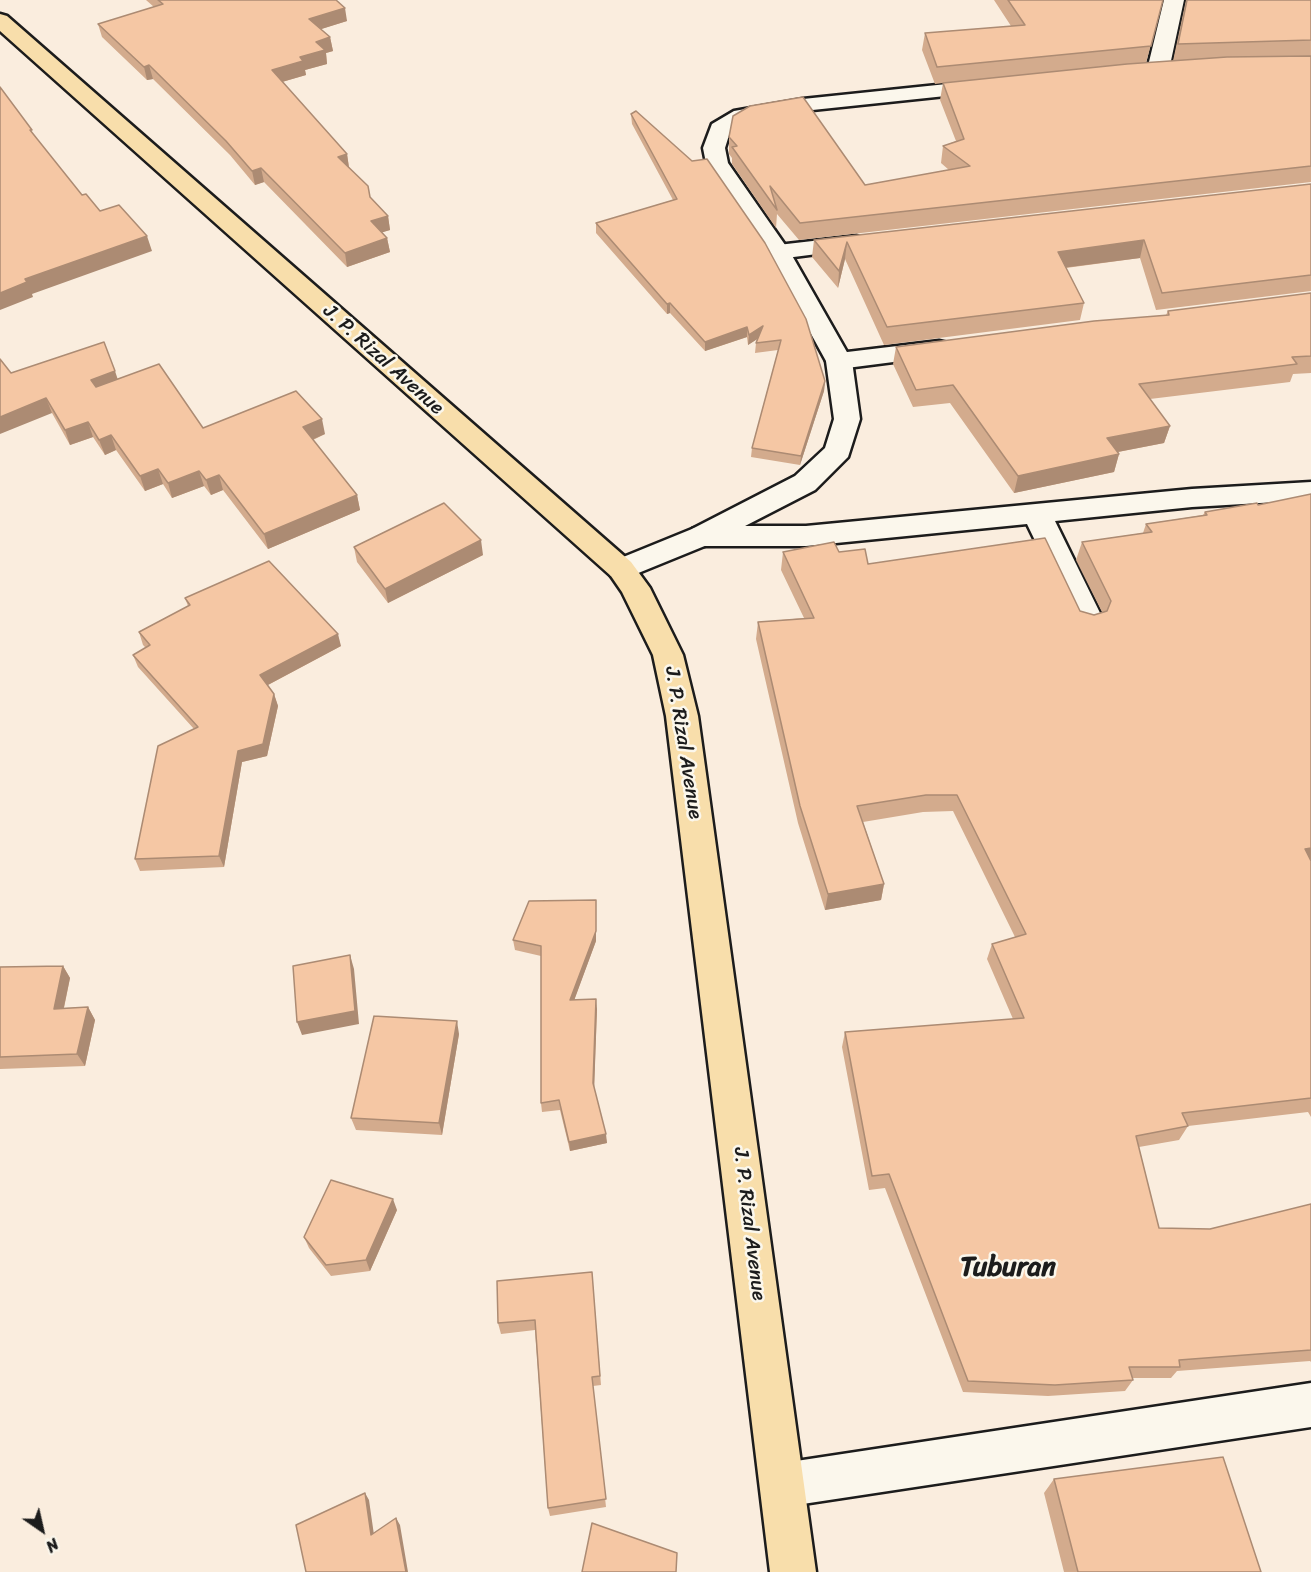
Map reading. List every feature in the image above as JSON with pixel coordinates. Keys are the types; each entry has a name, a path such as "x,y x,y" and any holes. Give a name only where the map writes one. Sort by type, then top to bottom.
{"main road":[{"name":"J. P. Rizal Avenue","path":"0,20 621,569 635,588 668,654 682,716 793,1572"}],"street":[{"path":"1135,72 1169,69 1174,0"},
{"path":"621,569 702,536 805,483 838,451 847,419 840,362 778,252 717,163 714,148 720,129 742,116 803,105 1004,84"},
{"path":"778,252 873,241"},
{"path":"840,362 957,346"},
{"path":"702,536 806,536 1192,498 1311,491"},
{"path":"1036,514 1088,619"},
{"path":"783,1485 1311,1405"}],"building":[{"path":"158,0 336,0 345,8 309,19 330,37 316,42 325,50 300,57 303,61 272,70 347,154 338,157 368,186 370,197 388,216 371,221 387,238 345,253 261,168 252,171 226,141 149,65 144,67 98,24 163,4"},
{"path":"1008,0 1163,0 1151,46 937,67 925,33 1025,25"},
{"path":"1187,0 1311,0 1311,40 1178,44"},
{"path":"1311,56 1311,166 800,223 770,186 777,210 732,147 737,146 729,137 733,116 750,106 803,97 865,185 970,166 943,146 964,139 943,83 1127,64 1227,57"},
{"path":"0,87 32,130 30,130 82,195 86,194 100,211 119,205 147,236 25,279 27,282 0,293"},
{"path":"636,111 692,161 707,159 765,243 806,319 825,381 801,456 752,448 781,340 756,343 763,326 749,335 747,327 705,342 670,303 667,304 596,223 677,199 631,114"},
{"path":"1311,184 1311,275 1162,293 1144,240 1058,252 1084,303 887,327 847,242 839,271 814,240"},
{"path":"1311,293 1311,356 1292,357 1297,364 1139,384 1170,426 1107,438 1119,454 1018,476 953,385 916,390 896,347 1094,321 1169,315 1168,311"},
{"path":"104,342 115,371 91,380 96,387 159,364 203,428 296,391 322,419 303,427 357,495 264,534 219,475 206,480 199,471 168,483 158,469 140,476 111,435 99,440 88,422 65,430 46,398 0,417 0,359 11,373"},
{"path":"1311,494 1311,848 1305,849 1311,861 1311,1098 1182,1113 1188,1126 1136,1136 1159,1228 1210,1229 1311,1204 1311,1350 1179,1360 1180,1367 1129,1367 1133,1380 1055,1385 968,1381 889,1174 872,1176 845,1032 1024,1018 992,944 1026,934 957,795 926,795 857,806 884,884 828,894 800,806 758,622 814,618 783,552 834,542 839,552 865,549 868,564 1045,538 1080,611 1094,615 1107,611 1111,601 1082,542 1152,532 1146,524 1207,515 1205,512 1257,503 1258,505"},
{"path":"444,503 481,540 385,589 354,547"},
{"path":"269,561 338,634 260,675 274,694 263,744 238,751 219,856 135,859 158,746 198,727 133,655 150,645 139,632 190,605 185,598"},
{"path":"596,900 596,931 570,1000 596,999 593,1083 606,1134 569,1142 559,1100 541,1103 541,946 513,940 529,901"},
{"path":"350,955 355,1011 297,1022 293,966"},
{"path":"63,966 54,1009 88,1007 77,1054 0,1057 0,967"},
{"path":"374,1016 457,1021 439,1123 351,1118"},
{"path":"331,1180 393,1199 366,1260 326,1265 304,1237"},
{"path":"592,1272 600,1376 592,1377 606,1499 548,1508 535,1320 498,1323 497,1281"},
{"path":"1223,1457 1261,1572 1078,1572 1054,1479"},
{"path":"365,1493 371,1535 396,1518 406,1572 306,1572 296,1525"},
{"path":"592,1523 677,1553 676,1572 582,1572"}],"district":[{"name":"Tuburan","path":"1008,1268"}]}
